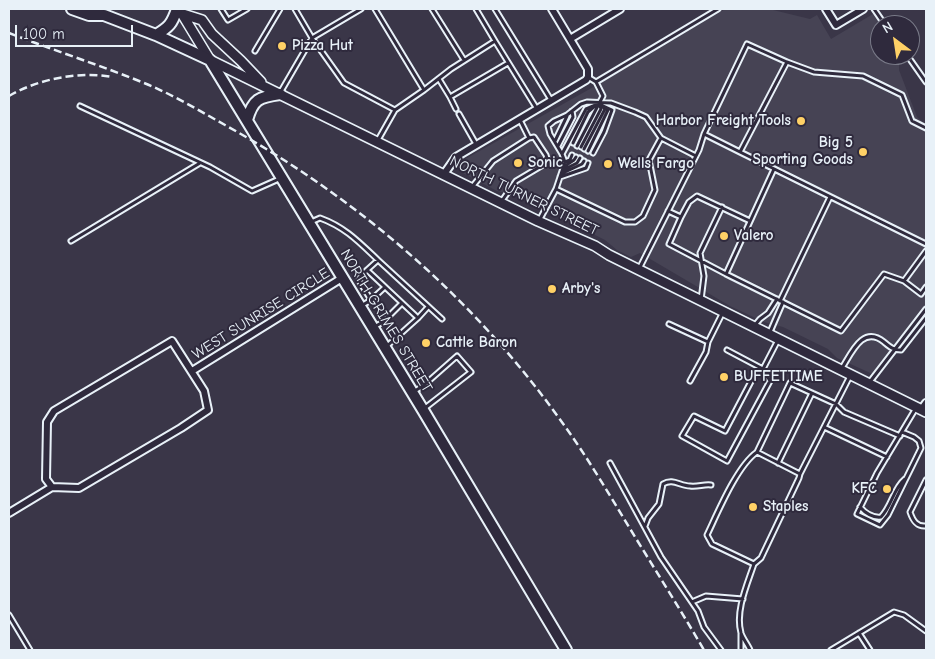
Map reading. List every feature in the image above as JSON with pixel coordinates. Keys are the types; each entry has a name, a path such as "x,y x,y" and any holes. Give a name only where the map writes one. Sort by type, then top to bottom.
{"main road":[{"name":"NORTH TURNER STREET","path":"72,9 89,15 102,12 210,60 538,221 595,246 850,376 923,408"},
{"path":"156,35 168,28 180,11 202,20 212,34 241,60 264,86"},
{"name":"NORTH GRIMES STREET","path":"180,11 423,410 566,650"},
{"path":"247,120 250,108 256,101 263,96 280,94"}],"street":[{"path":"444,174 456,158 552,101 588,77 588,69 552,9"},
{"path":"570,39 612,11 620,9"},
{"path":"826,9 836,25 863,9"},
{"name":"WEST SUNRISE CIRCLE","path":"192,371 342,278"},
{"name":"WEST SUNRISE CIRCLE","path":"172,341 192,371 204,391 208,410 79,488 52,487 46,479 46,435 47,422 54,412 172,341"},
{"path":"9,513 52,487"}],"lane":[{"path":"221,9 228,20 247,9"},
{"path":"255,51 280,9"},
{"path":"295,9 312,38 344,83 394,110"},
{"path":"280,94 312,38 361,9"},
{"path":"375,9 424,90"},
{"path":"432,9 464,60"},
{"path":"476,9 537,110"},
{"path":"496,9 552,101"},
{"path":"596,82 718,9"},
{"path":"377,142 394,110 464,60 495,41"},
{"path":"639,270 696,156 704,134 747,44 814,72 863,76 902,95 912,120 926,128"},
{"path":"740,152 787,62"},
{"path":"450,97 508,63"},
{"path":"914,65 926,82"},
{"path":"588,77 596,82 602,96 599,103 583,148 605,109 599,103"},
{"path":"439,79 456,109"},
{"path":"538,221 556,189 563,168 562,154 550,134 548,126 581,104 587,102 611,103 635,112 646,117 661,138 696,156"},
{"path":"573,143 588,112 599,103"},
{"path":"593,153 604,132 612,110 599,103"},
{"path":"562,154 586,109 599,103"},
{"path":"80,106 200,162 252,191 282,178"},
{"path":"558,146 574,118 572,111"},
{"path":"459,114 476,145"},
{"path":"554,141 567,115"},
{"path":"520,119 529,138"},
{"path":"704,134 926,244"},
{"path":"471,188 493,161 529,138 534,137 546,155 548,162 516,180 501,202"},
{"path":"556,189 625,222 630,223 640,219 644,216 655,190 649,160 661,138"},
{"path":"574,156 574,160 563,168 574,156"},
{"path":"563,168 582,164 584,161"},
{"path":"71,240 200,162"},
{"path":"563,168 586,168 588,163"},
{"path":"726,274 774,169"},
{"path":"750,222 697,196 689,202 669,244 841,331 884,274 904,281 921,294 926,287"},
{"path":"769,335 780,301 830,197"},
{"path":"701,301 704,276 700,253 722,207"},
{"path":"668,211 681,217"},
{"path":"309,223 320,218 336,224 350,234 442,319"},
{"path":"904,281 926,251"},
{"path":"372,300 359,278 378,260"},
{"path":"367,270 418,318"},
{"path":"360,307 372,300 385,287"},
{"path":"753,327 780,301"},
{"path":"373,328 383,322 402,303"},
{"path":"385,348 428,307"},
{"path":"868,384 926,308"},
{"path":"690,381 706,352 708,342 723,312"},
{"path":"840,371 857,345 867,337 877,336 894,350 901,350 926,318"},
{"path":"669,324 708,342"},
{"path":"727,350 763,369 770,381 727,461 682,436 694,416 725,432 756,372 763,369 779,340"},
{"path":"412,392 423,386 457,356 471,372 423,410"},
{"path":"741,650 740,617 743,598 754,564 761,558 800,474 850,376"},
{"path":"754,564 712,544 707,535 732,484 748,458 757,452 790,383 836,404 844,412 900,436"},
{"path":"778,463 812,393"},
{"path":"902,432 914,436 920,441 921,448 888,515 880,525 857,514 877,473 902,432 923,408"},
{"path":"824,427 887,457"},
{"path":"757,452 800,474"},
{"path":"610,463 661,557 698,611 704,627 721,650"},
{"path":"860,507 874,516 880,517 885,512 899,484 906,478"},
{"path":"926,480 910,512 914,522 926,526"},
{"path":"645,527 648,518 659,504 662,484 668,481 676,481 688,486 711,485"},
{"path":"692,602 706,596 743,598"},
{"path":"831,650 894,612 926,630"},
{"path":"9,615 30,650"},
{"path":"859,632 870,650"},
{"path":"741,633 750,650"}],"shaded area":[{"path":"725,9 769,9 810,19 817,15 831,39 870,16 870,65 899,65 899,70 917,117 926,125 926,316 877,376 837,358 828,349 783,327 764,322 730,306 640,253 631,257 617,250 605,240 515,195 497,191 459,170 460,162 604,81"}],"railway":[{"path":"9,33 132,78 159,89 187,104 273,153 364,216 407,252 486,328 556,414 594,470 704,650"},
{"path":"9,96 33,85 59,78 86,75 112,77"}],"place":[{"name":"Pizza Hut","path":"282,46"},
{"name":"Harbor Freight Tools","path":"801,121"},
{"name":"Big 5 Sporting Goods","path":"863,152"},
{"name":"Sonic","path":"518,163"},
{"name":"Wells Fargo","path":"608,164"},
{"name":"Valero","path":"724,236"},
{"name":"Arby's","path":"552,289"},
{"name":"Cattle Baron","path":"426,343"},
{"name":"BUFFETTIME","path":"724,377"},
{"name":"KFC","path":"887,489"},
{"name":"Staples","path":"753,507"}]}
